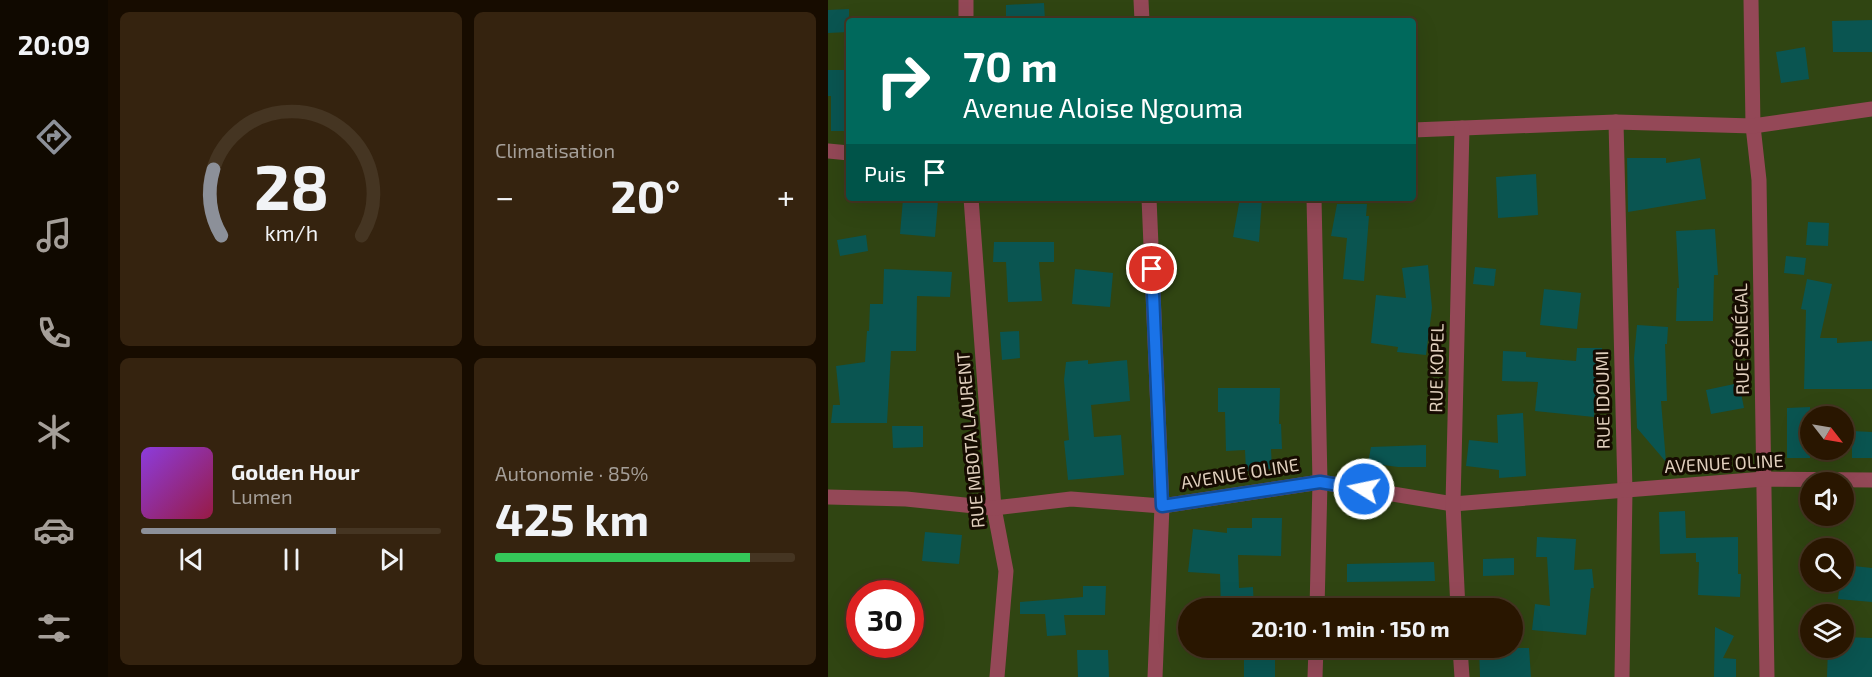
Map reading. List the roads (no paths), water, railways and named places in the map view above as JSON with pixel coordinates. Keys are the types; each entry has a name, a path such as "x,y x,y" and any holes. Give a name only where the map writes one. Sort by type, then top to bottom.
{"street":[{"path":"966,0 966,18"},
{"path":"1141,0 1142,18"},
{"name":"RUE SÉNÉGAL","path":"1751,0 1753,126 1759,180 1767,677"},
{"path":"1416,130 1617,122 1753,126 1872,109"},
{"name":"RUE IDOUMI","path":"1617,122 1625,491 1622,677"},
{"name":"RUE KOPEL","path":"1457,598 1453,504 1462,128"},
{"path":"828,151 846,153"},
{"name":"RUE MBOTA LAURENT","path":"971,201 994,508 1006,571 997,677"},
{"path":"1149,201 1162,506 1155,677"},
{"path":"1314,201 1320,482 1317,598"},
{"name":"AVENUE OLINE","path":"828,497 906,499 994,508 1071,499 1162,506 1320,482 1453,504 1764,480 1872,480"},
{"path":"1315,677 1316,658"},
{"path":"1461,658 1462,677"}]}
